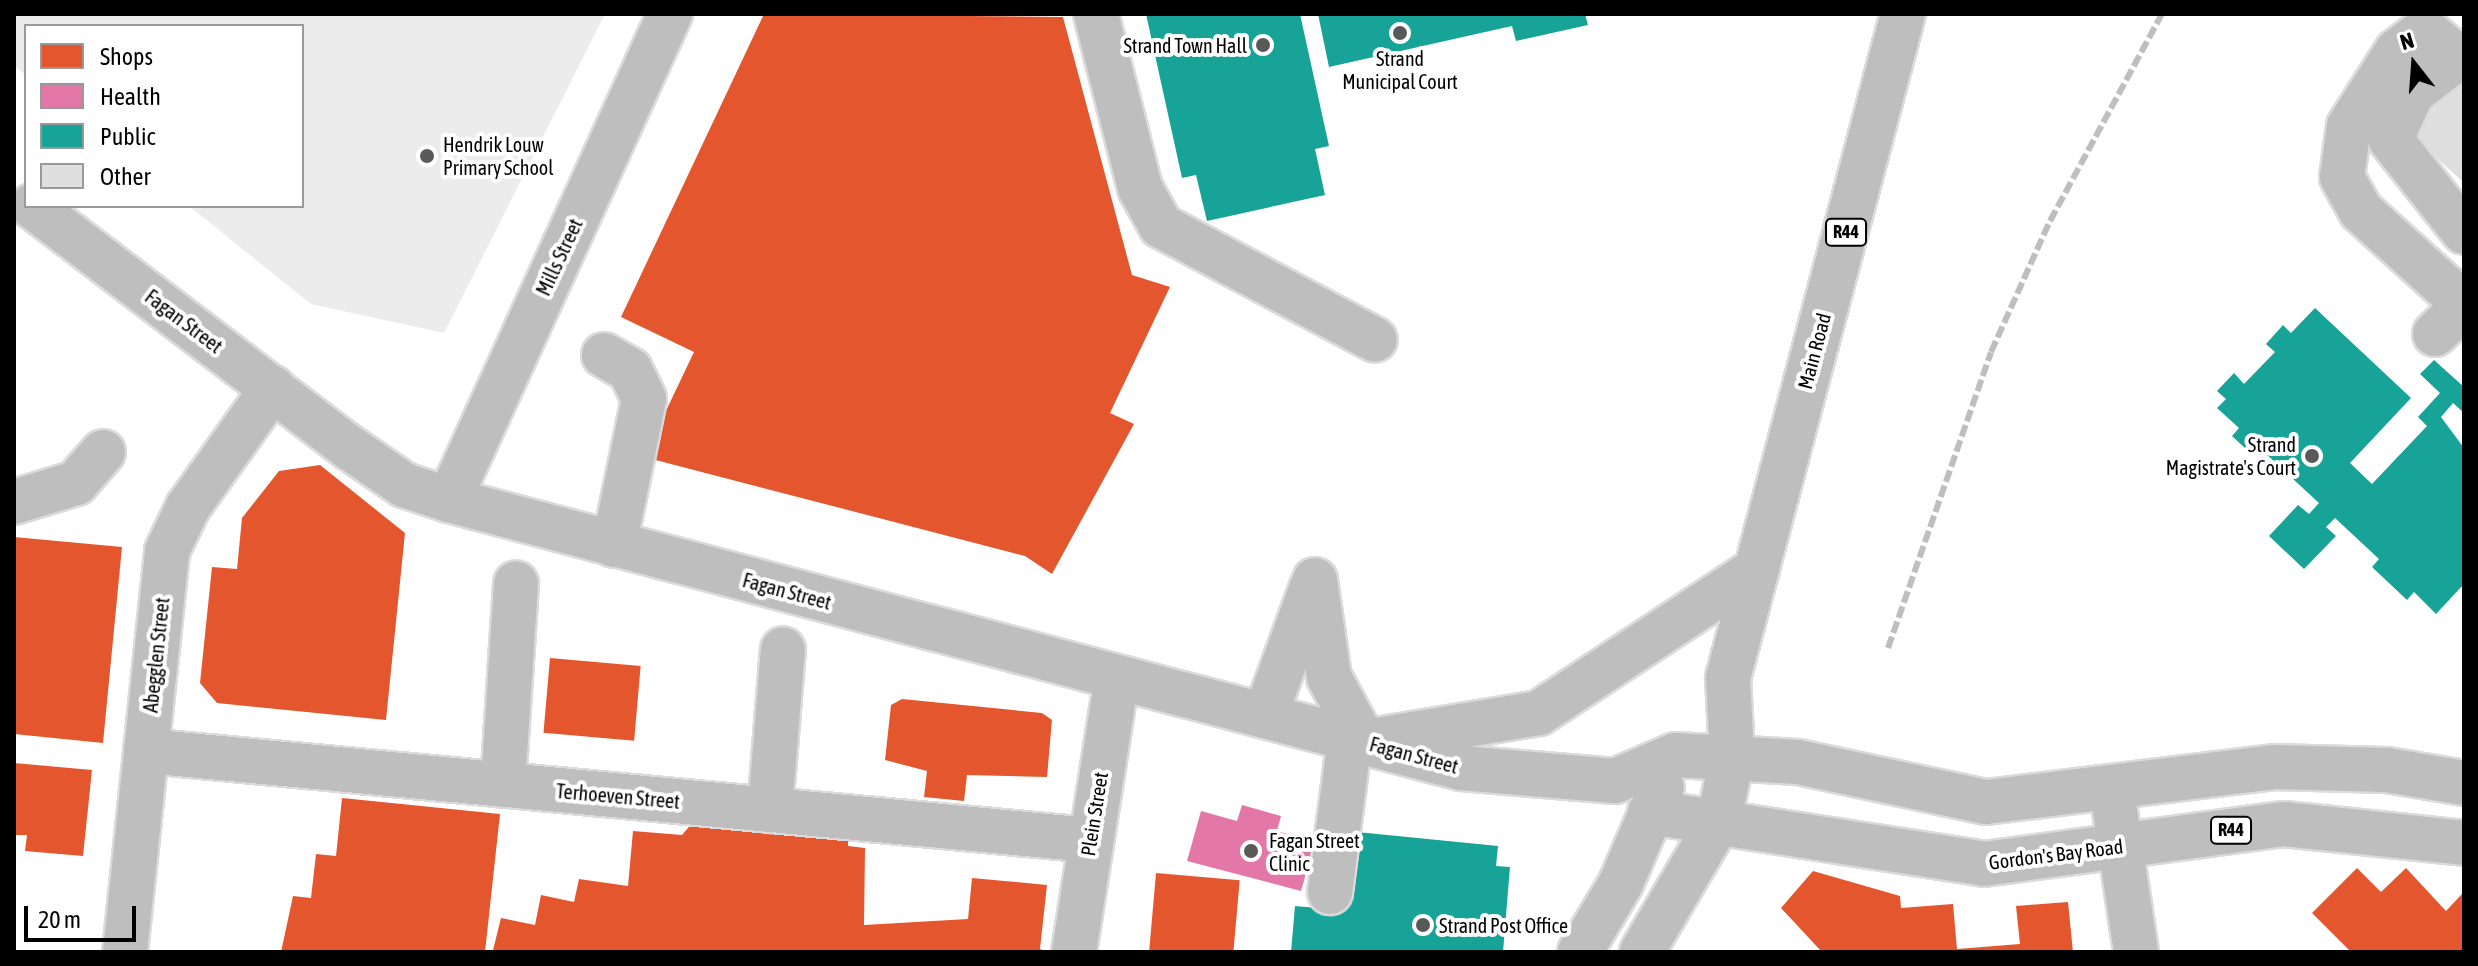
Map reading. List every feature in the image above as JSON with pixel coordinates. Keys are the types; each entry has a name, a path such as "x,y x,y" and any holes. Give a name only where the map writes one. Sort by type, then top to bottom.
{"main road":[{"name":"Mills Street","path":"449,500 670,14"},
{"path":"1096,14 1140,188 1161,226 1375,340"},
{"name":"Main Road","path":"1642,952 1719,821 1732,756 1726,688 1903,14"},
{"path":"2457,312 2361,211 2342,177 2349,126 2397,51 2425,30 2459,54 2412,93 2391,140 2464,232"},
{"name":"Fagan Street","path":"35,208 404,485 614,545 1357,740 1499,775 1638,796"},
{"path":"604,355 630,370 644,399 614,545"},
{"name":"Abegglen Street","path":"125,952 167,551 188,507 273,388"},
{"path":"14,502 76,483 103,452"},
{"path":"1357,740 1539,713 1757,569"},
{"path":"1265,716 1315,580 1329,677 1357,740 1330,892"},
{"path":"503,785 516,583"},
{"path":"770,810 783,650"},
{"name":"Plein Street","path":"1074,952 1117,677"},
{"name":"Main Road","path":"1580,952 1621,883 1638,796 1676,755 1726,688"},
{"name":"Terhoeven Street","path":"146,751 1090,840"},
{"path":"1676,755 1798,762 1986,802 2112,791 2303,766 2464,783"},
{"path":"2112,791 2123,846 2136,952"},
{"name":"Gordon's Bay Road","path":"1638,796 1719,821 1884,854 1984,864 2312,823 2464,843"}],"shaded area":[{"name":"Hendrik Louw Primary School","path":"14,14 605,14 444,333 311,304 191,208 304,208 304,24 24,24 24,74 14,66"}],"building: Shops":[{"path":"764,14 1063,17 1132,275 1170,287 1110,413 1134,424 1052,574 1025,556 644,457 694,352 621,317"},
{"path":"320,465 405,533 386,720 217,703 200,683 212,567 237,569 242,518 279,471"},
{"path":"14,537 122,547 103,743 14,734"},
{"path":"550,658 641,666 634,741 543,733"},
{"path":"902,699 1042,713 1052,720 1047,777 967,775 964,801 924,797 927,771 885,760 891,705"},
{"path":"14,763 92,770 83,856 25,851 27,835 14,835"},
{"path":"342,798 500,814 485,952 281,952 293,896 311,898 316,854 336,856"},
{"path":"693,822 848,837 848,846 865,848 864,925 968,919 972,878 1047,885 1040,949 1047,952 493,950 501,918 535,925 541,895 574,902 579,879 628,886 633,831 682,835"},
{"path":"2357,868 2381,892 2406,868 2446,911 2462,894 2464,952 2351,952 2312,913"},
{"path":"1813,871 1900,896 1901,908 1953,904 1957,949 2020,944 2016,906 2068,902 2073,952 1822,952 1781,908"},
{"path":"1156,873 1240,880 1233,952 1149,952"}],"building: Health":[{"name":"Fagan Street Clinic","path":"1242,805 1281,816 1277,831 1315,842 1301,891 1187,861 1201,811 1237,821"}],"building: Public":[{"path":"1146,14 1300,14 1329,146 1315,149 1325,195 1207,221 1196,175 1182,178"},
{"name":"Strand Municipal Court","path":"1318,14 1585,14 1588,25 1516,41 1512,26 1329,67"},
{"name":"Strand Magistrate's Court","path":"2315,308 2411,398 2350,463 2372,484 2427,426 2418,417 2440,393 2420,374 2434,360 2464,387 2464,413 2453,403 2441,417 2464,448 2464,584 2436,614 2414,592 2407,600 2372,567 2379,559 2335,518 2326,527 2336,536 2304,569 2269,536 2298,505 2309,514 2319,503 2253,442 2246,449 2232,436 2239,428 2217,408 2226,399 2217,391 2234,373 2244,384 2275,352 2266,344 2283,325 2291,333"},
{"path":"1347,831 1498,846 1496,866 1510,867 1503,952 1291,952 1295,906 1340,910"}],"building: Other":[{"path":"2464,75 2464,183 2410,133"}],"railway":[{"path":"1888,648 1991,352 2050,221 2162,14"}],"place":[{"name":"Strand Municipal Court","path":"1400,33"},
{"name":"Strand Town Hall","path":"1263,45"},
{"name":"Hendrik Louw Primary School","path":"427,156"},
{"name":"Strand Magistrate's Court","path":"2312,456"},
{"name":"Fagan Street Clinic","path":"1251,851"},
{"name":"Strand Post Office","path":"1423,925"}]}
